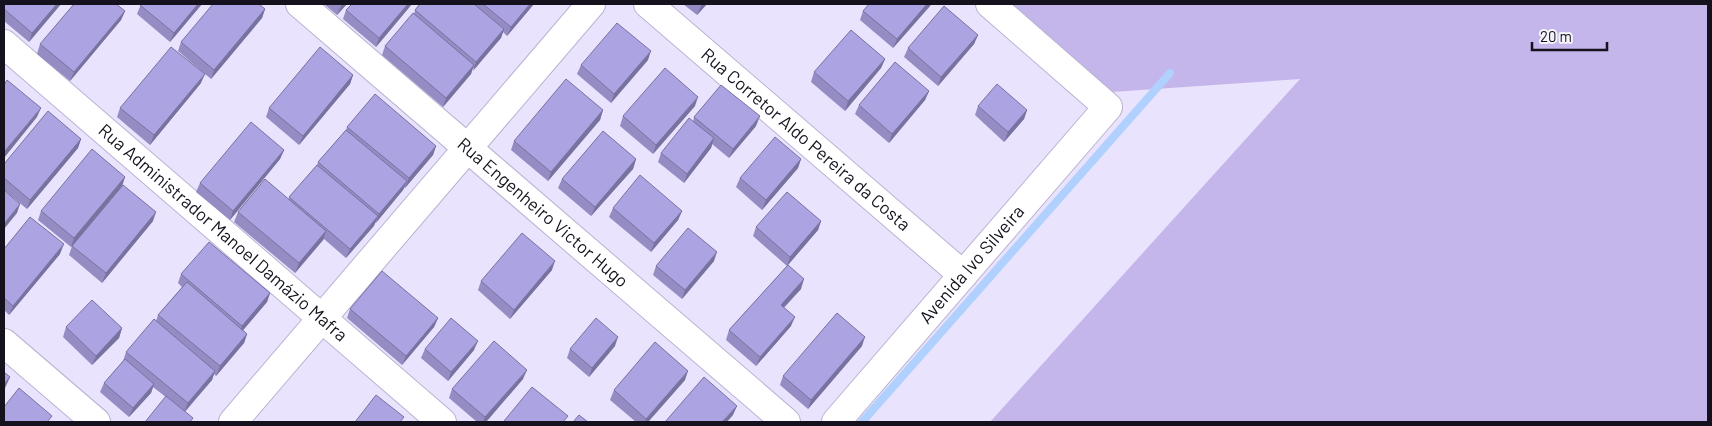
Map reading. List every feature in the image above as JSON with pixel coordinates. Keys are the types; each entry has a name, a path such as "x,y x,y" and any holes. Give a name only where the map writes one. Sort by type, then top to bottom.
{"street":[{"name":"Rua Engenheiro Victor Hugo","path":"300,4 786,422"},
{"path":"233,422 591,4"},
{"name":"Rua Corretor Aldo Pereira da Costa","path":"648,4 963,275"},
{"name":"Avenida Ivo Silveira","path":"836,422 1108,107 990,4"},
{"name":"Rua Administrador Manoel Damázio Mafra","path":"4,44 442,422"},
{"path":"4,343 96,422"}],"shaded area":[{"path":"1012,4 1708,4 1708,422 990,422 1300,79 1112,92"}],"building":[{"path":"4,4 57,4 32,33 4,9"},
{"path":"74,4 116,4 125,11 74,72 40,44"},
{"path":"141,4 198,4 174,33"},
{"path":"213,4 259,4 265,9 214,70 181,42"},
{"path":"352,4 408,4 379,38 346,10"},
{"path":"420,4 474,4 504,29 476,62 415,10"},
{"path":"483,4 530,4 511,27"},
{"path":"869,4 927,4 897,39 863,11"},
{"path":"944,6 978,35 941,77 908,48"},
{"path":"413,13 474,65 446,98 385,46"},
{"path":"617,23 651,51 614,94 581,65"},
{"path":"851,30 885,59 848,101 814,72"},
{"path":"171,47 205,74 154,135 120,108"},
{"path":"320,47 353,75 303,136 269,108"},
{"path":"895,62 929,91 892,134 859,105"},
{"path":"665,68 698,97 656,145 623,116"},
{"path":"566,79 603,110 551,172 514,141"},
{"path":"7,80 41,108 4,152 4,85"},
{"path":"997,84 1027,110 1008,132 978,106"},
{"path":"721,85 760,116 733,149 694,117"},
{"path":"375,94 436,146 409,178 347,127"},
{"path":"48,111 81,139 30,200 4,178 4,164"},
{"path":"689,118 714,138 687,174 661,153"},
{"path":"251,122 284,150 233,211 200,183"},
{"path":"346,130 407,181 379,214 318,162"},
{"path":"603,131 636,159 595,207 562,179"},
{"path":"775,137 801,159 766,200 740,178"},
{"path":"92,149 125,177 74,238 41,211"},
{"path":"317,165 378,216 350,249 289,197"},
{"path":"640,175 682,211 654,243 613,208"},
{"path":"265,179 326,231 299,263 238,212"},
{"path":"123,185 156,212 106,273 72,246"},
{"path":"4,190 20,204 4,224"},
{"path":"787,192 821,221 790,257 756,227"},
{"path":"30,217 64,244 13,306 4,298 4,249"},
{"path":"688,228 717,252 685,290 656,266"},
{"path":"522,233 555,261 514,310 481,281"},
{"path":"209,242 270,293 242,326 181,274"},
{"path":"788,265 804,279 781,305 795,317 760,357 729,330"},
{"path":"382,271 438,318 406,356 350,309"},
{"path":"187,282 247,334 220,366 158,315"},
{"path":"92,300 122,328 96,356 66,327"},
{"path":"837,313 865,337 811,400 783,376"},
{"path":"451,318 478,341 451,372 425,349"},
{"path":"596,318 618,337 592,368 570,349"},
{"path":"154,319 215,371 188,403 126,352"},
{"path":"494,341 527,370 485,417 452,389"},
{"path":"655,342 688,371 646,419 614,390"},
{"path":"125,359 154,384 133,408 104,383"},
{"path":"4,372 10,377 4,384"},
{"path":"704,377 737,406 722,422 665,422"},
{"path":"532,387 568,416 563,422 504,421"},
{"path":"19,388 52,416 47,422 4,422 4,407"},
{"path":"376,395 404,417 400,422 355,422"},
{"path":"166,396 193,418 190,422 145,422"},
{"path":"579,415 588,422 573,422"}],"waterway":[{"path":"862,422 1170,73"}]}
